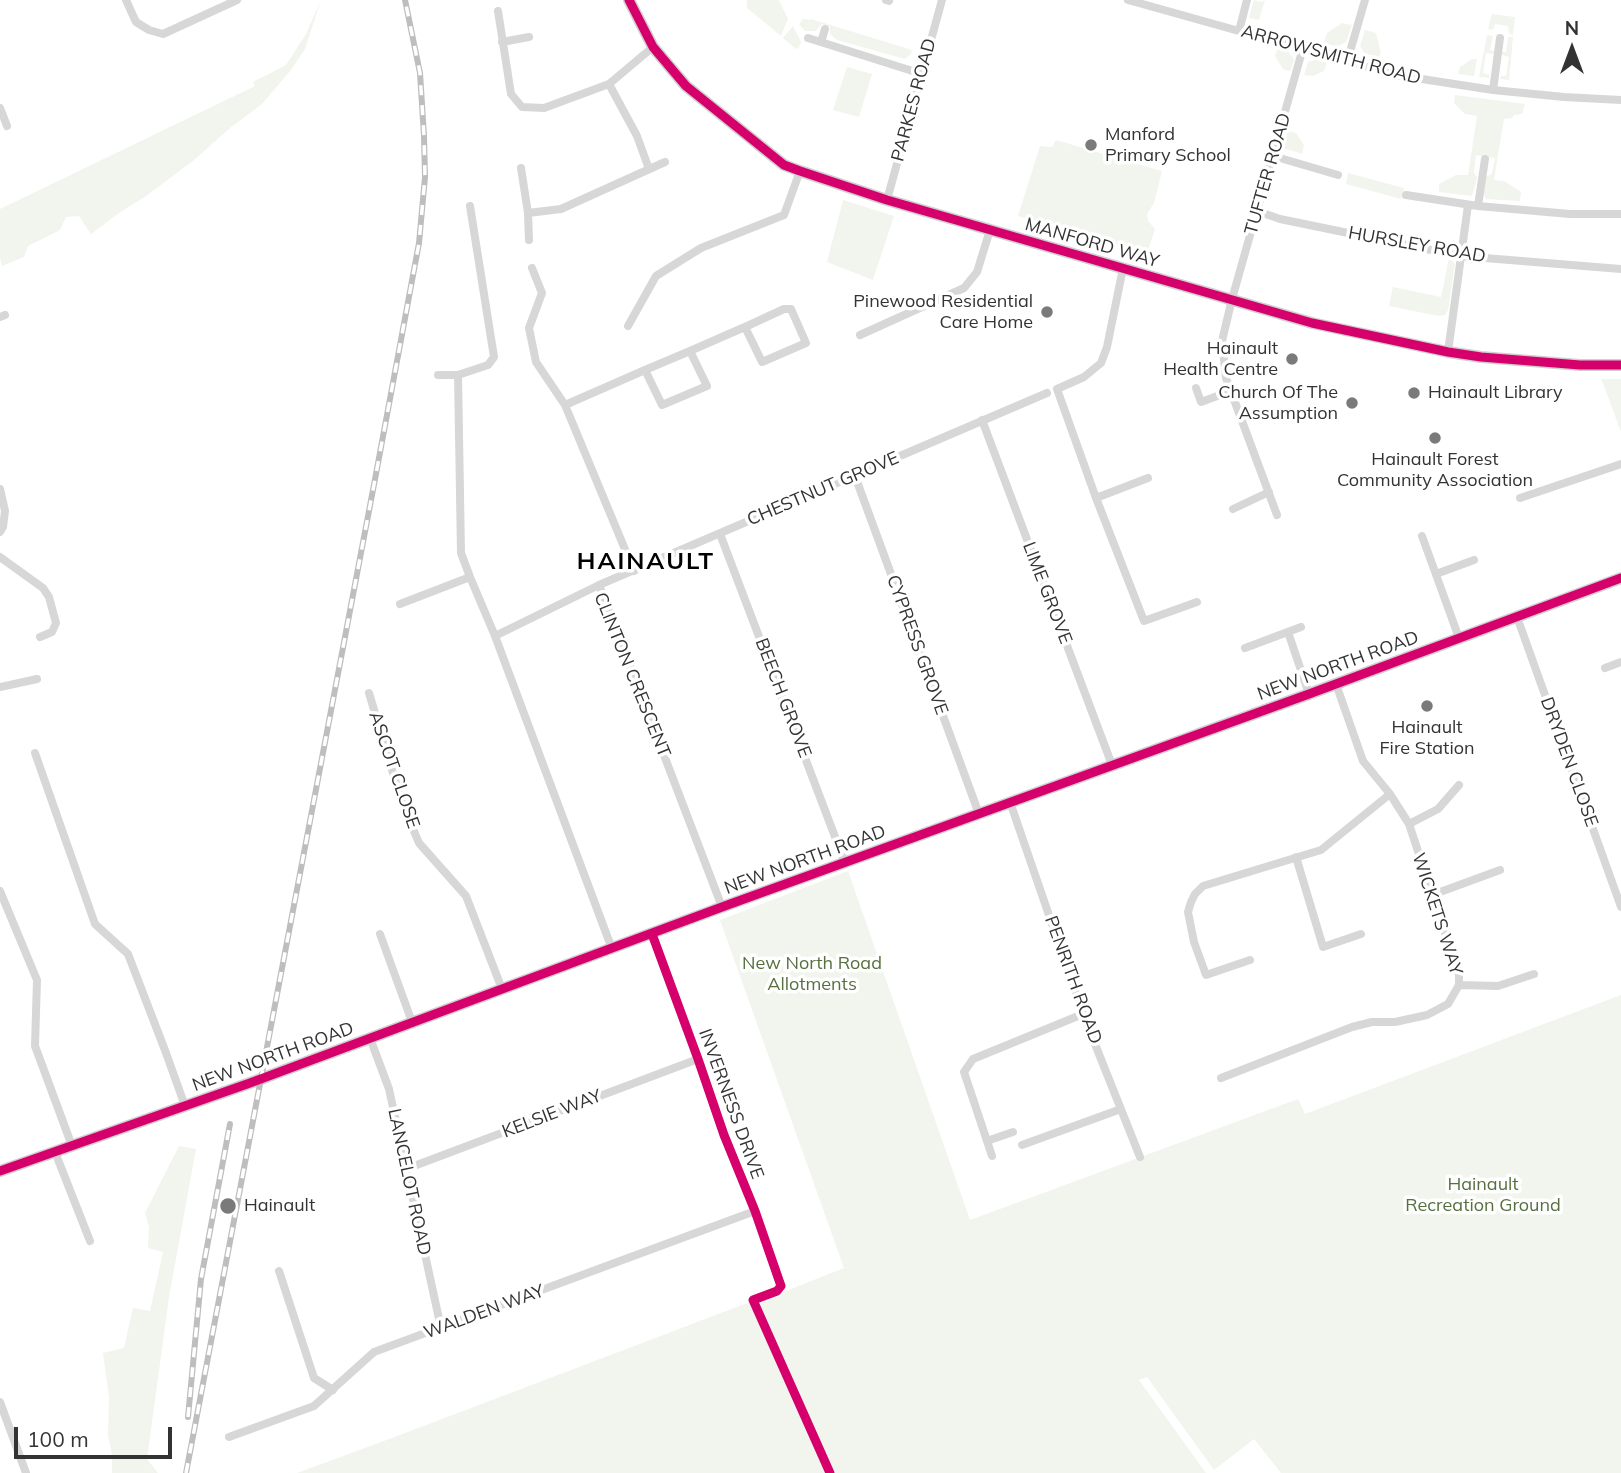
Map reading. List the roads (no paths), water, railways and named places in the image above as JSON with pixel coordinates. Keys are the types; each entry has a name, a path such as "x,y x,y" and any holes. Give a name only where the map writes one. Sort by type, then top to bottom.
{"street":[{"path":"126,0 136,22 163,34 237,0"},
{"name":"MANFORD WAY","path":"629,0 653,47 686,86 785,165 800,172 887,200 1312,323 1481,357 1580,365 1621,365"},
{"name":"PARKES ROAD","path":"887,200 942,0"},
{"name":"ARROWSMITH ROAD","path":"1130,0 1396,75 1493,90 1621,100"},
{"path":"1239,31 1247,0"},
{"path":"1347,61 1365,0"},
{"path":"498,11 511,94 522,107 544,108 609,84 653,47"},
{"path":"821,42 825,29"},
{"path":"502,42 529,37"},
{"path":"808,38 922,74"},
{"path":"1493,90 1500,38"},
{"name":"TUFTER ROAD","path":"1277,514 1226,378 1222,341 1303,48"},
{"path":"609,84 637,136 649,169"},
{"path":"0,108 7,126"},
{"path":"1273,156 1338,175"},
{"path":"1478,206 1485,159"},
{"path":"527,213 561,209 665,162"},
{"path":"521,168 528,240"},
{"path":"628,326 656,276 701,248 784,215 800,172"},
{"path":"1406,195 1478,206 1570,214 1621,214"},
{"path":"1448,352 1468,205"},
{"path":"438,375 458,375 488,365 494,357 470,206"},
{"name":"HURSLEY ROAD","path":"1257,211 1280,219 1460,256 1621,269"},
{"path":"860,335 964,288 977,272 990,230"},
{"path":"532,268 542,293 529,328 536,362 565,405 634,571"},
{"path":"1123,268 1107,347 1101,363 1084,377 1057,389 1144,621 1197,602"},
{"path":"565,405 785,309 791,309 806,343 762,362 745,327"},
{"path":"645,370 662,405 707,386 690,351"},
{"path":"458,375 461,553 495,636 612,949"},
{"path":"1196,388 1200,402 1231,391"},
{"name":"CHESTNUT GROVE","path":"600,585 1047,393"},
{"name":"LIME GROVE","path":"982,420 1112,765"},
{"path":"1520,498 1621,464"},
{"name":"CYPRESS GROVE","path":"855,476 979,814"},
{"path":"1096,498 1148,478"},
{"path":"0,489 5,511 0,532"},
{"path":"1233,509 1269,492"},
{"name":"BEECH GROVE","path":"720,534 845,863"},
{"path":"1422,536 1459,638"},
{"path":"0,558 43,589 49,597 56,624 52,632 40,637"},
{"path":"1436,574 1474,560"},
{"path":"400,604 470,577"},
{"name":"NEW NORTH ROAD","path":"0,1171 185,1106 1621,578"},
{"name":"CLINTON CRESCENT","path":"495,636 600,585 722,907"},
{"name":"DRYDEN CLOSE","path":"1517,617 1621,907"},
{"path":"1245,648 1301,627"},
{"path":"1288,632 1309,694"},
{"path":"1605,667 1621,662"},
{"path":"0,687 37,678"},
{"name":"WICKETS WAY","path":"1221,1078 1352,1027 1427,1015 1448,1004 1460,985 1460,975 1409,824 1390,794 1363,761 1336,684"},
{"name":"ASCOT CLOSE","path":"369,693 402,803 419,842 466,896 502,989"},
{"path":"35,753 95,924 128,954 185,1106"},
{"path":"1409,824 1438,809 1459,785"},
{"path":"1250,960 1206,975 1188,912 1195,894 1203,886 1321,850 1390,794"},
{"name":"PENRITH ROAD","path":"1010,803 1083,1014 1140,1157"},
{"path":"1296,857 1324,947 1361,934"},
{"path":"1432,895 1500,870"},
{"path":"0,891 37,980 35,1046 72,1146"},
{"path":"380,934 412,1022"},
{"name":"INVERNESS DRIVE","path":"652,934 781,1286"},
{"path":"1460,985 1498,986 1534,974"},
{"path":"992,1156 964,1072 973,1059 1083,1014"},
{"name":"LANCELOT ROAD","path":"370,1038 389,1089 441,1328"},
{"name":"KELSIE WAY","path":"406,1169 698,1059"},
{"path":"1022,1145 1121,1109"},
{"path":"987,1141 1013,1132"},
{"path":"55,1152 90,1241"},
{"name":"WALDEN WAY","path":"229,1437 314,1406 374,1352 755,1211"},
{"path":"279,1271 314,1378 333,1390"},
{"path":"0,1402 26,1473"}],"railway":[{"path":"186,1473 419,243 425,177 424,136 420,73 405,0"},
{"path":"188,1417 201,1279 230,1124"}],"place":[{"name":"Manford Primary School","path":"1091,145"},
{"name":"Pinewood Residential Care Home","path":"1047,312"},
{"name":"Hainault Health Centre","path":"1292,359"},
{"name":"Hainault Library","path":"1414,393"},
{"name":"Church Of The Assumption","path":"1352,403"},
{"name":"Hainault Forest Community Association","path":"1435,438"},
{"name":"Hainault Fire Station","path":"1427,706"},
{"name":"Hainault","path":"228,1206"}],"district":[{"name":"HAINAULT","path":"646,562"}],"park label":[{"name":"New North Road Allotments","path":"812,974"},
{"name":"Hainault Recreation Ground","path":"1483,1195"}]}
